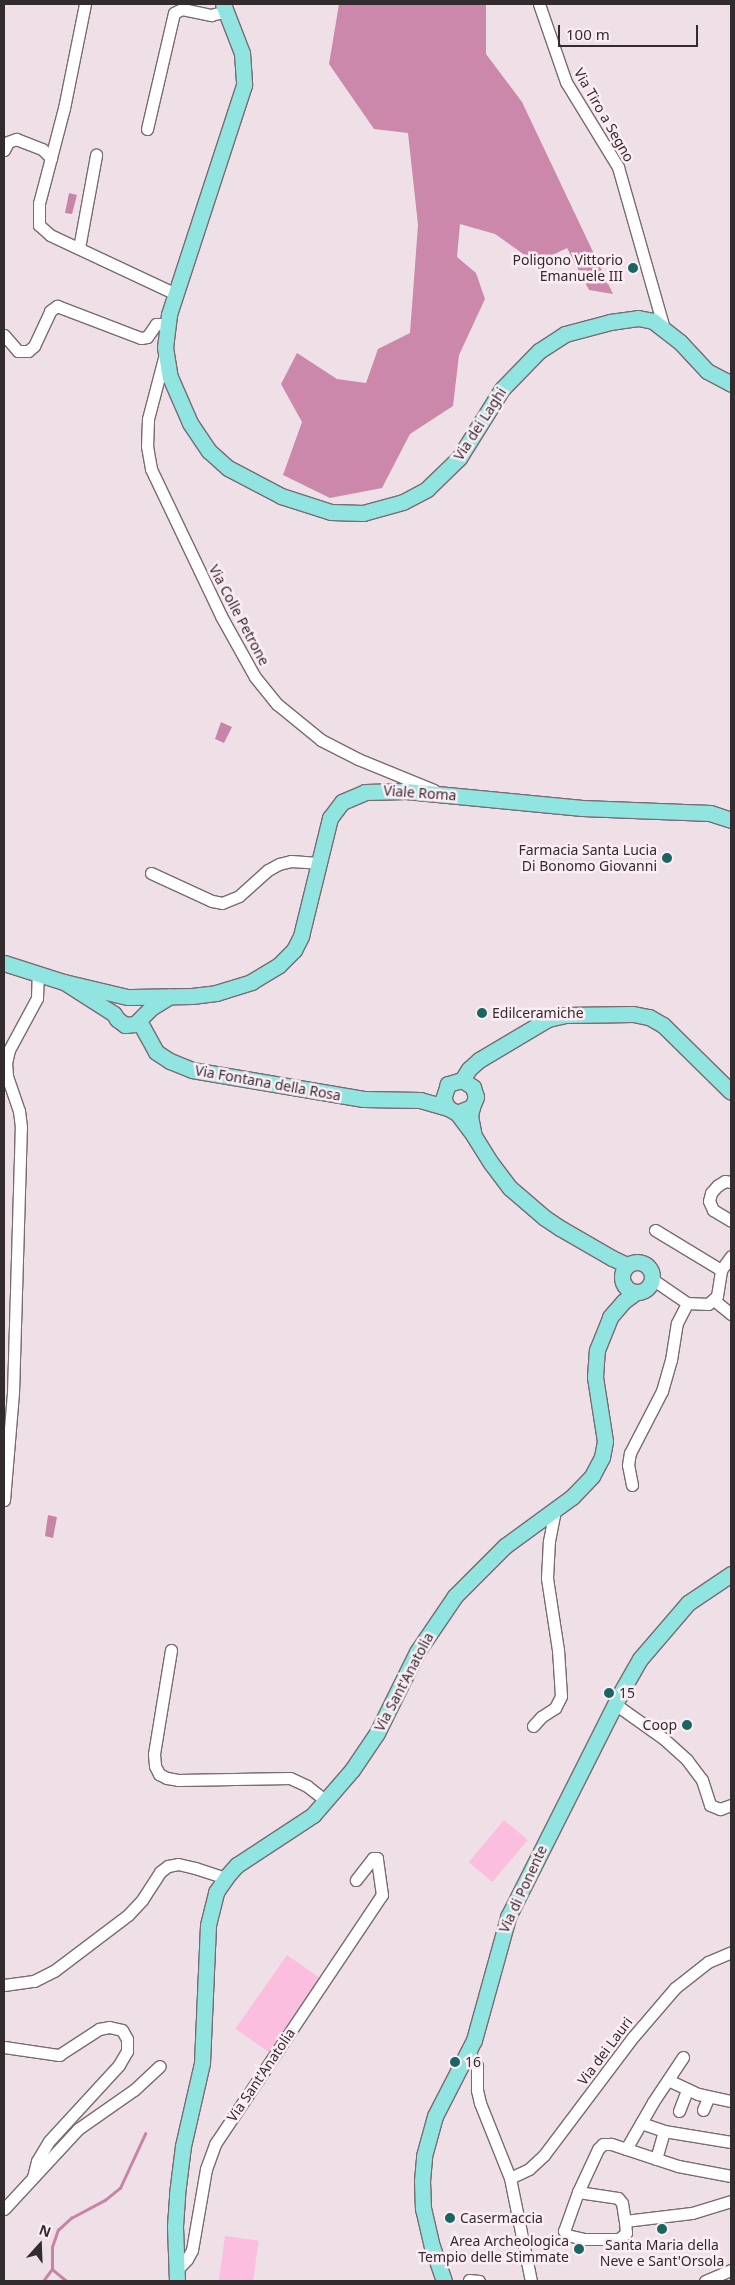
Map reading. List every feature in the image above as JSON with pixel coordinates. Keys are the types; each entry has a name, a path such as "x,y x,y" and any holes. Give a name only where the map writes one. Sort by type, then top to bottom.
{"main road":[{"name":"Via dei Laghi","path":"225,8 244,58 244,85 167,324 165,354 170,377 190,423 204,444 220,462 242,477 281,496 322,510 354,514 394,506 431,486 464,452 498,396 514,374 555,338 594,325 638,318 649,320 664,328 707,371 731,384"},
{"name":"Viale Roma","path":"4,963 38,975 129,997 192,996 234,988 264,975 285,960 301,936 330,818 336,808 350,797 365,792 382,790 582,808 717,814 731,820"},
{"path":"717,814 731,807"},
{"name":"Viale Roma","path":"64,982 117,1018"},
{"path":"156,1052 140,1020 142,1005 129,997 118,1001 117,1018 130,1026 140,1020 151,1008 172,995"},
{"path":"634,1280 612,1258 560,1228 525,1202 491,1164 474,1136 443,1098 477,1072 490,1054 537,1024 552,1017 566,1015 638,1014 654,1020 667,1028 731,1092"},
{"name":"Via Fontana della Rosa","path":"117,1018 136,1040 185,1068 370,1100 420,1100 452,1110"},
{"path":"461,1084 476,1097 470,1116 474,1136"},
{"name":"Via Fontana della Rosa","path":"420,1100 461,1084"},
{"path":"452,1110 462,1112 472,1107"},
{"name":"Via Sant'Anatolia","path":"176,2276 175,2226 180,2166 200,2077 204,2050 208,1925 214,1898 225,1878 246,1858 302,1824 326,1801 369,1746 417,1652 450,1603 497,1553 555,1510 589,1481 602,1457 605,1441 595,1377 595,1362 600,1338 610,1317 619,1306 634,1280"},
{"name":"Via di Ponente","path":"444,2281 425,2217 422,2186 423,2163 435,2116 469,2052 479,2023 499,1942 513,1904 640,1659 660,1634 696,1597 731,1574"}],"street":[{"path":"85,4 66,99 39,203 39,225 47,233 176,294"},
{"name":"Via Tiro a Segno","path":"539,4 566,82 618,167 664,328"},
{"path":"147,129 174,13 182,9 211,15 225,8"},
{"path":"4,150 8,142 16,139 42,148 51,158"},
{"path":"79,248 96,155"},
{"path":"4,335 18,351 28,351 34,346 50,312 57,306 141,338 148,337 156,324 167,324"},
{"name":"Via Colle Petrone","path":"165,354 148,419 147,446 151,469 221,616 254,676 277,704 322,740 368,764 443,794"},
{"path":"150,873 212,901 225,903 243,893 276,865 291,861 318,863"},
{"path":"4,1500 13,1383 21,1130 19,1111 6,1063 11,1046 37,998 38,975"},
{"path":"731,1182 717,1186 711,1193 709,1201 714,1210 731,1221"},
{"path":"655,1230 721,1270"},
{"path":"634,1280 666,1289 687,1303 703,1305 715,1301 719,1291 721,1270 731,1256"},
{"path":"715,1301 731,1314"},
{"path":"632,1485 628,1465 630,1453 661,1396 669,1367 677,1323 687,1303"},
{"path":"533,1726 557,1705 562,1692 547,1578 549,1541 555,1510"},
{"path":"171,1650 154,1754 155,1766 160,1774 174,1780 290,1778 307,1786 326,1801"},
{"path":"615,1704 656,1732 683,1756 700,1775 705,1787 707,1801 712,1807 720,1809 731,1805"},
{"name":"Via Sant'Anatolia","path":"176,2276 192,2250 206,2169 213,2147 382,1895 377,1858 373,1858 356,1880"},
{"path":"4,1985 34,1981 54,1972 128,1915 142,1900 160,1872 168,1866 178,1864 225,1878"},
{"name":"Via dei Lauri","path":"510,2178 530,2169 544,2155 633,2037 675,1988 702,1965 731,1952"},
{"path":"4,2047 59,2054 109,2026 122,2030 128,2039 127,2051 119,2065 49,2141 37,2161 32,2177"},
{"path":"469,2052 477,2066 477,2090 480,2103 510,2178 531,2281"},
{"path":"626,2149 683,2057"},
{"path":"4,2209 78,2129 134,2090 160,2066"},
{"path":"668,2080 708,2098 731,2100"},
{"path":"679,2111 687,2090"},
{"path":"703,2110 708,2098"},
{"path":"641,2123 664,2131 731,2142"},
{"path":"656,2159 664,2131"},
{"path":"578,2192 618,2198 622,2203 625,2221 626,2233 622,2238 590,2239 568,2235 564,2231 578,2192 599,2147 603,2144 656,2159 731,2176"},
{"path":"625,2221 692,2214 731,2201"},
{"path":"704,2281 727,2275"}],"shaded area":[{"path":"339,4 486,4 486,54 522,102 613,294 589,290 567,248 536,263 495,234 460,224 457,257 476,273 485,299 459,355 453,406 410,434 382,488 330,498 283,475 302,422 281,384 297,353 337,379 366,383 378,349 410,333 418,225 408,133 374,129 329,64"},
{"path":"69,193 77,195 72,214 65,213"},
{"path":"221,722 232,727 224,743 215,739"},
{"path":"48,1515 57,1517 53,1538 45,1536"},
{"path":"504,1820 528,1840 492,1882 469,1862"},
{"path":"287,1955 321,1979 270,2053 235,2029"},
{"path":"225,2236 259,2241 253,2281 219,2281"}],"waterway":[{"path":"43,2281 52,2269 52,2247 58,2230 71,2218 105,2200 120,2188 145,2134"},
{"path":"52,2269 67,2281"}],"place":[{"name":"Poligono Vittorio Emanuele III","path":"633,268"},
{"name":"Farmacia Santa Lucia Di Bonomo Giovanni","path":"667,858"},
{"name":"Edilceramiche","path":"482,1013"},
{"name":"15","path":"609,1693"},
{"name":"Coop","path":"687,1725"},
{"name":"16","path":"455,2062"},
{"name":"Casermaccia","path":"450,2218"},
{"name":"Santa Maria della Neve e Sant'Orsola","path":"662,2229"},
{"name":"Area Archeologica Tempio delle Stimmate","path":"579,2249"}]}
